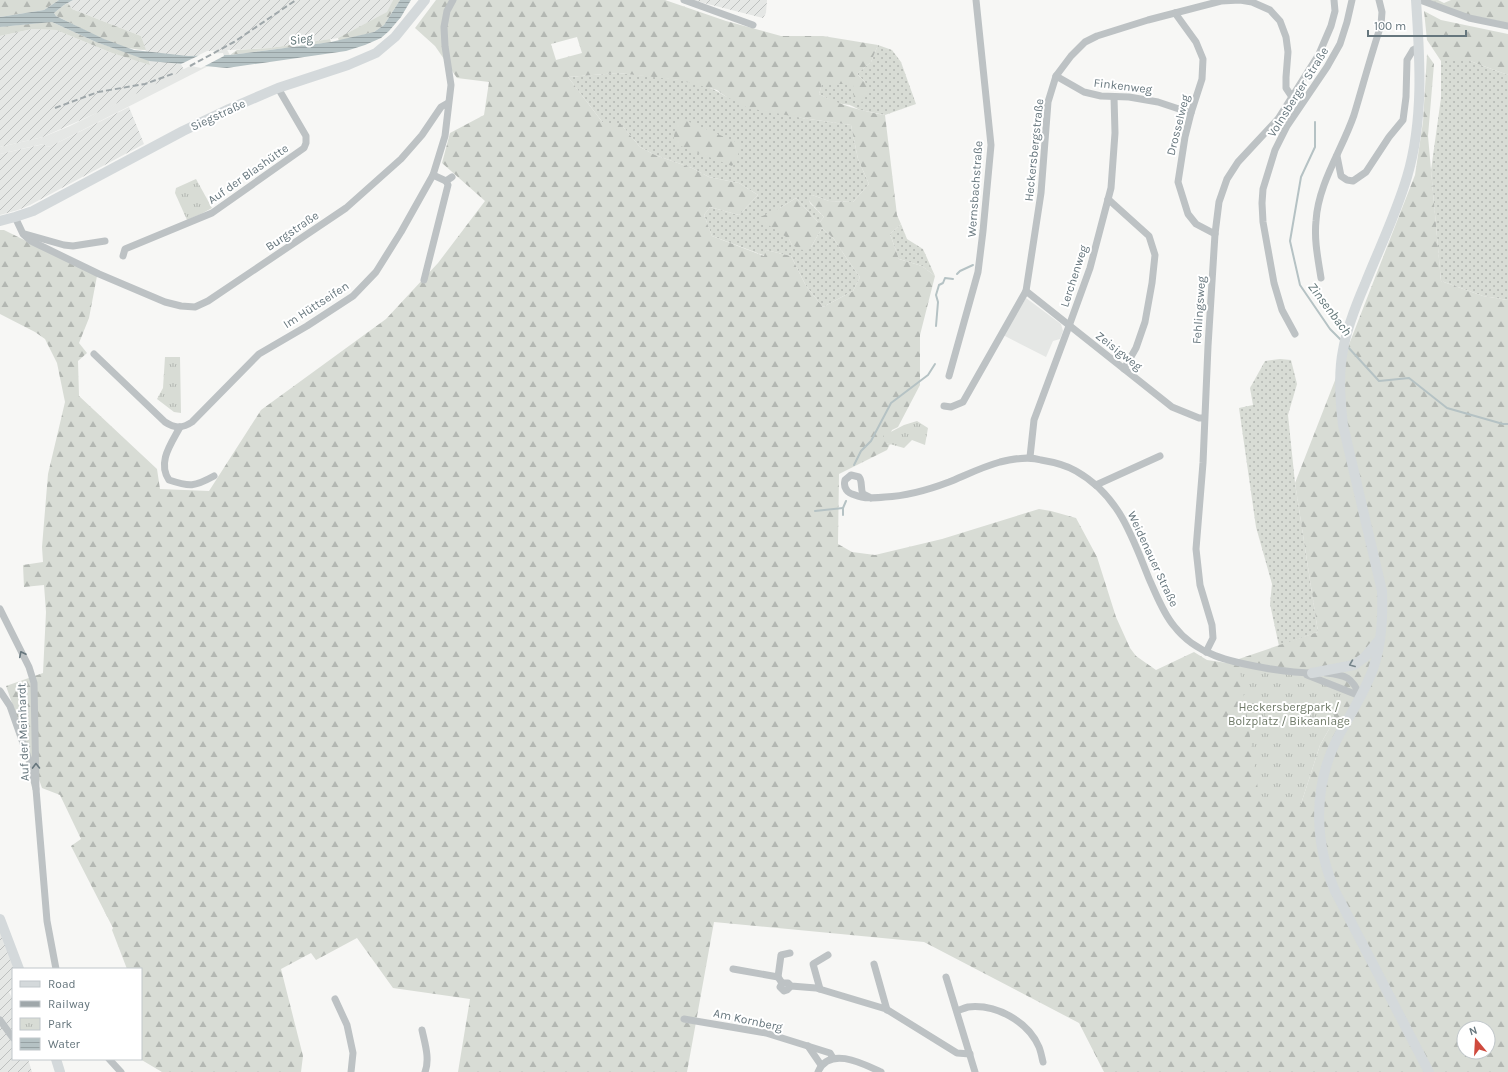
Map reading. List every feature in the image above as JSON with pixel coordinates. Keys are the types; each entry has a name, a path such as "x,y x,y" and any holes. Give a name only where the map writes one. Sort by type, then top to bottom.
{"street":[{"name":"Siegstraße","path":"0,220 15,218 33,211 203,121 229,109 278,88 348,65 376,53 395,37 425,0"},
{"path":"448,103 451,79 445,46 444,27 447,11 453,0"},
{"path":"684,0 753,25"},
{"name":"Wernsbachstraße","path":"949,376 978,272 984,231 991,145 976,0"},
{"name":"Heckersbergstraße","path":"944,406 951,407 963,402 1026,291 1041,194 1048,102 1056,76 1071,56 1085,42 1112,32 1221,1 1240,0 1252,2 1270,10 1280,21 1286,37 1288,52 1286,88 1292,97"},
{"name":"Fehlingsweg","path":"1206,652 1213,638 1212,625 1201,591 1196,549 1203,463 1204,418 1215,234 1219,202 1227,179 1238,162 1278,119 1319,54 1331,26 1335,11 1334,0"},
{"name":"Volnsberger Straße","path":"1295,334 1282,310 1274,283 1263,222 1263,189 1275,150 1287,126 1327,68 1340,44 1352,0"},
{"path":"1321,278 1316,244 1316,221 1318,206 1324,187 1353,116 1381,25 1382,12 1379,0"},
{"path":"1416,0 1419,47 1419,102 1412,159 1399,199 1360,296 1346,336 1340,372 1341,407 1351,461 1382,591 1380,638 1373,668 1334,746 1324,775 1320,795 1319,836 1322,855 1328,875 1342,908 1429,1072"},
{"path":"1420,0 1469,18 1508,26"},
{"name":"Drosselweg","path":"1175,14 1196,42 1203,59 1202,78 1185,137 1178,182 1188,214 1196,224 1215,234"},
{"path":"1337,156 1341,176 1347,180 1353,181 1366,172 1402,120 1406,97 1408,56 1413,50 1419,47"},
{"name":"Finkenweg","path":"1056,76 1084,92 1101,96 1129,97 1158,102 1191,113"},
{"name":"Auf der Blashütte","path":"123,256 125,249 212,213 304,148 306,136 278,88"},
{"name":"Lerchenweg","path":"1030,457 1034,420 1070,326 1090,268 1111,188 1115,133 1114,97"},
{"name":"Im Hüttseifen","path":"180,427 186,426 192,422 259,354 307,326 353,296 376,272 401,232 433,175 445,136 448,103"},
{"name":"Burgstraße","path":"15,218 23,234 31,241 99,274 165,302 181,306 195,306 208,302 346,208 401,159 422,135 441,107 448,103"},
{"path":"424,280 449,179 433,175"},
{"path":"1108,199 1149,236 1155,255 1145,322 1136,348 1124,369"},
{"path":"23,234 73,246 105,241"},
{"name":"Zeisigweg","path":"1026,291 1172,406 1199,418 1204,418"},
{"path":"94,354 165,422 171,426 180,427 165,457 163,467 169,480 184,485 197,485 214,476"},
{"path":"1096,485 1160,456"},
{"name":"Weidenauer Straße","path":"871,498 892,497 918,493 999,462 1030,457 1075,470 1096,485 1113,502 1126,523 1160,605 1174,627 1191,643 1224,660 1239,664 1307,673 1326,673 1345,676 1355,684 1360,696"},
{"name":"Auf der Meinhardt","path":"0,609 29,668 34,683 36,789 47,920 56,968"},
{"path":"1307,673 1354,665 1365,657 1380,638"},
{"name":"Weidenauer Straße","path":"1307,673 1360,696"},
{"name":"Auf der Meinhardt","path":"0,691 10,706 29,760 36,789"},
{"path":"0,919 19,968"},
{"path":"780,980 781,955 790,953"},
{"path":"820,989 813,964 828,955"},
{"path":"874,964 887,1010"},
{"path":"733,969 780,980 791,986 820,989 887,1010 956,1053 970,1054"},
{"path":"946,977 975,1072"},
{"path":"335,999 347,1025 353,1053 351,1072"},
{"path":"957,1011 968,1007 989,1008 1015,1018 1028,1031 1036,1042 1043,1062"},
{"name":"Am Kornberg","path":"684,1019 766,1033 830,1054 833,1058 844,1058 881,1072"},
{"path":"0,1020 12,1037"},
{"path":"422,1030 427,1055 427,1067 424,1072"},
{"path":"808,1046 819,1069 833,1058"},
{"path":"56,1060 60,1072"},
{"path":"110,1060 121,1072"}],"shaded area":[{"path":"73,0 393,0 388,12 338,38 270,48 207,51 181,64 184,70 101,111 43,137 0,147 0,36 32,29 56,30 112,53 150,64 141,36 72,9 68,3"},
{"path":"692,0 767,0 766,13 763,18"},
{"path":"226,48 230,55 51,146 47,147 43,144 0,154 0,147 43,137 70,126"},
{"path":"129,107 144,144 30,205 0,215 0,154 44,144 47,147 51,146"},
{"path":"1026,298 1061,324 1063,331 1060,339 1053,341 1046,357 1003,335"},
{"path":"0,929 15,968 12,968 12,990 9,992 12,998 12,1060 28,1060 32,1072 0,1072"}],"green space":[{"path":"0,0 59,0 44,10 0,17"},
{"path":"393,0 400,0 384,25 374,32 339,41 338,38 387,12"},
{"path":"436,0 665,0 726,21 781,36 823,36 878,45 871,62 857,74 866,83 868,88 863,102 854,100 853,84 822,84 819,94 851,107 885,115 897,215 901,224 890,234 899,259 922,266 935,276 920,335 920,385 898,427 892,430 886,443 890,444 887,450 839,474 838,544 852,552 875,555 942,539 1039,509 1076,518 1097,557 1116,617 1130,648 1136,656 1156,670 1194,652 1207,660 1227,663 1318,632 1295,483 1415,175 1423,122 1427,54 1434,64 1428,136 1441,281 1483,296 1508,300 1508,1072 1104,1072 1079,1023 924,942 714,922 687,1072 458,1072 470,999 393,988 357,938 316,960 311,953 281,969 303,1056 301,1072 162,1072 142,1060 142,968 127,968 112,930 113,928 71,846 81,839 60,795 42,788 6,686 43,673 46,612 44,585 24,587 23,565 43,562 42,547 48,474 65,402 57,363 45,339 35,332 0,314 0,230 4,230 97,276 89,318 79,343 87,353 78,361 79,396 157,469 160,489 209,491 261,410 386,319 438,263 485,201 442,163 450,133 484,115 489,82 457,78 435,46 415,28","holes":["577,37 582,53 556,60 551,44","618,73 679,80 717,90 748,108 851,125 858,159 869,184 853,202 829,201 812,195 809,201 824,217 819,223 796,198 780,208 758,218 789,239 792,245 802,250 811,247 822,228 834,239 860,277 853,291 823,307 806,286 791,256 766,250 764,256 712,236 704,215 710,207 739,215 758,195 739,183 709,177 692,168 655,155 640,147 620,123 603,123 568,77","1291,672 1332,724 1320,745 1301,804"]},
{"path":"1425,0 1438,0 1444,3 1451,0 1508,0 1508,23 1464,14"},
{"path":"68,3 72,9 141,36 146,50 123,46 100,38 56,16 54,13"},
{"path":"1424,11 1441,20 1508,34 1508,75 1470,61 1441,61 1427,40"},
{"path":"52,22 96,42 146,59 149,61 150,65 112,53 56,30 32,29 0,36 0,27"},
{"path":"330,39 331,42 230,55 237,50 270,48"},
{"path":"878,45 892,50 901,62 916,104 885,115 860,110 850,105 836,103 819,94 822,84 853,84 865,82 857,74 871,62"},
{"path":"1441,61 1470,61 1508,75 1508,300 1483,296 1441,281 1431,170 1441,98"},
{"path":"618,73 688,81 702,85 725,96 802,118 851,125 858,159 869,184 853,202 829,201 812,195 809,202 824,217 819,223 796,198 780,208 792,245 811,247 822,228 834,239 860,277 853,291 823,307 806,286 791,256 766,250 765,256 712,236 704,215 710,207 739,215 758,195 739,183 709,177 692,168 655,155 640,147 620,123 603,123 568,77"},
{"path":"680,118 741,144 738,155 732,166 673,143 675,129"},
{"path":"196,179 212,208 187,220 175,193 176,188"},
{"path":"901,224 907,239 923,249 935,276 922,266 899,259 890,234"},
{"path":"165,357 180,357 181,413 174,412 157,399 163,388"},
{"path":"1280,359 1291,360 1297,384 1288,415 1295,483 1318,632 1279,646 1270,604 1272,584 1256,527 1239,408 1253,405 1250,388 1265,361"},
{"path":"917,421 928,428 925,445 912,440 904,448 886,443 883,436 904,425"},
{"name":"Heckersbergpark / Bolzplatz / Bikeanlage","path":"1239,664 1303,673 1344,689 1332,724 1320,745 1301,804 1259,796"},
{"path":"1267,700 1302,705 1299,721 1265,716"}],"water":[{"path":"59,0 73,0 54,13 56,16 104,39 134,50 188,56 230,55 331,42 374,32 384,25 400,0 411,0 401,17 389,31 381,38 365,45 346,51 227,68 149,61 96,42 52,22 0,27 0,17 44,10"}],"pier":[{"path":"223,53 224,56 201,68 181,64 202,54"}],"waterway":[{"name":"Zinsenbach","path":"1315,122 1315,147 1301,177 1290,241 1300,285 1330,329 1341,340"},
{"path":"957,274 973,265"},
{"path":"936,326 938,302 936,295 939,285 943,283 945,278 953,279"},
{"name":"Zinsenbach","path":"1347,346 1379,381 1409,378 1447,408 1503,424 1508,424"},
{"path":"854,465 861,451 871,441 891,403 928,375 935,364"},
{"path":"843,515 843,508 846,501"},
{"path":"815,511 843,508"}],"railway":[{"path":"190,66 234,42 296,0"},
{"path":"55,108 98,92 145,84 175,73"}],"water label":[{"name":"Sieg","path":"301,39"}]}
